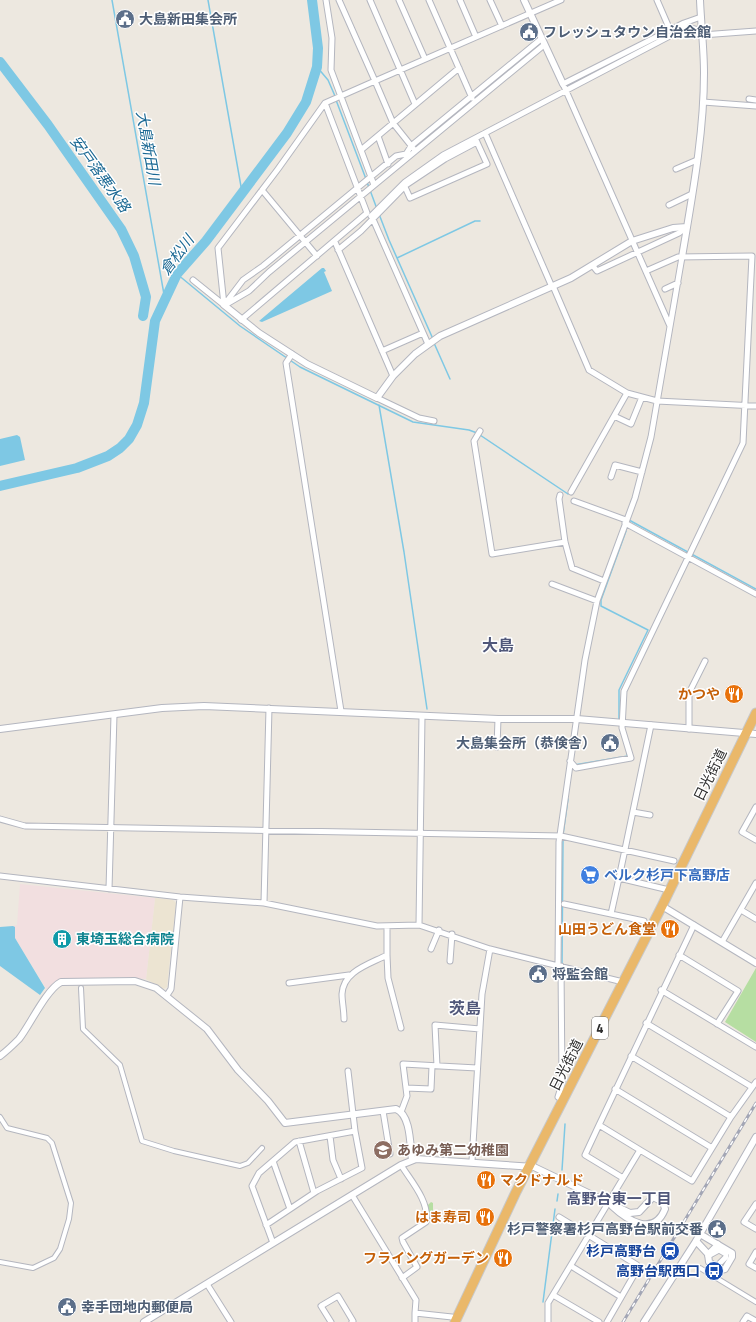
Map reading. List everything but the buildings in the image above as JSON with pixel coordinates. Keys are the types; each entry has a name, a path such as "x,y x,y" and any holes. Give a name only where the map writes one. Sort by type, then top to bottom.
{"highway":[{"name":"日光街道","path":"456,1321 529,1166 662,906 756,713"}],"street":[{"path":"326,0 332,38 331,70 374,185"},
{"path":"339,0 393,123 411,146 416,150"},
{"path":"370,0 415,104"},
{"path":"399,0 425,59"},
{"path":"429,0 474,102"},
{"path":"460,0 476,37"},
{"path":"490,0 502,26"},
{"path":"524,0 567,91 670,327"},
{"path":"224,305 218,248 262,190 325,102 561,0"},
{"path":"657,0 670,30"},
{"path":"564,1100 558,1097 562,1084 558,890 561,836 570,761 584,660 597,601 625,521 635,498 651,437 678,283 697,160 703,102 704,72 700,0"},
{"path":"563,84 670,30 701,17"},
{"path":"242,320 317,256 371,216 405,187 485,133 687,27 702,33 756,31"},
{"path":"224,305 243,280 263,266 396,156 406,154 411,146 472,96 543,42"},
{"path":"224,305 250,291 269,272 392,169 402,163 543,42"},
{"path":"361,150 459,68"},
{"path":"749,99 756,100"},
{"path":"325,102 360,197 371,216 428,344"},
{"path":"703,102 756,106"},
{"path":"485,133 589,370 628,393 657,401 756,406"},
{"path":"378,136 388,164"},
{"path":"405,187 410,198 487,164 476,140"},
{"path":"338,250 405,182 443,155 476,140"},
{"path":"396,156 402,163"},
{"path":"676,169 697,160"},
{"path":"262,190 317,256"},
{"path":"669,205 692,194"},
{"path":"377,398 393,376 415,354 428,344 464,325 552,287 593,266 632,241 673,228 687,228"},
{"path":"593,266 597,270 687,228"},
{"path":"335,242 393,376"},
{"path":"570,761 576,768 632,758 622,728 624,691 743,443 754,256 682,257 646,271"},
{"path":"193,280 242,320 307,364 419,418 434,421"},
{"path":"665,289 678,283"},
{"path":"749,321 756,322"},
{"path":"382,351 424,333"},
{"path":"292,354 286,363 340,712"},
{"path":"571,492 628,393"},
{"path":"614,416 631,424 642,397"},
{"path":"480,431 474,442 492,554 565,542"},
{"path":"611,477 615,464 642,472"},
{"path":"560,495 559,499 565,542 572,568 604,581"},
{"path":"574,501 625,521 756,594"},
{"path":"552,584 597,601"},
{"path":"689,729 689,693 705,661"},
{"path":"0,729 162,708 189,706 268,708 498,719 577,719 756,734"},
{"path":"264,903 268,708"},
{"path":"109,889 112,828 114,715"},
{"path":"419,924 422,716"},
{"path":"497,747 498,719"},
{"path":"611,914 651,725"},
{"path":"756,807 742,832 756,840"},
{"path":"633,812 650,815"},
{"path":"0,819 25,826 561,836 674,861"},
{"path":"0,876 180,897 264,903 319,916 387,926 419,924 452,934 490,949 623,982"},
{"path":"619,878 669,890"},
{"path":"722,942 756,883"},
{"path":"167,995 170,989 180,897"},
{"path":"564,904 644,921"},
{"path":"662,906 756,963"},
{"path":"741,910 756,920"},
{"path":"623,1178 585,1155 646,1023 694,925"},
{"path":"387,926 388,978 400,1028"},
{"path":"431,949 439,930"},
{"path":"450,961 452,934"},
{"path":"472,1161 482,994 490,949"},
{"path":"289,983 349,975 387,955"},
{"path":"679,955 738,991 717,1024"},
{"path":"344,1019 342,992 344,983 349,975"},
{"path":"81,981 83,1029 120,1064 142,1141 146,1144 240,1166 248,1163 262,1148"},
{"path":"0,1056 18,1039 57,984 62,982 81,981 135,981 150,985 167,995 206,1029 238,1070 268,1101 285,1123 396,1109 401,1112 405,1118 412,1160"},
{"path":"662,990 756,1047"},
{"path":"646,1023 752,1087"},
{"path":"406,1088 431,1089 435,1066 435,1025 480,1028"},
{"path":"631,1056 731,1117"},
{"path":"401,1112 407,1096 404,1064 478,1068"},
{"path":"266,1225 314,1193 362,1168 355,1131 348,1071"},
{"path":"599,1125 692,1181 731,1117 756,1082"},
{"path":"615,1089 712,1148"},
{"path":"383,1111 390,1154"},
{"path":"0,1118 7,1128 47,1138 52,1142 71,1207 60,1249 54,1258 33,1268 0,1262"},
{"path":"273,1243 252,1186 259,1173 295,1142 355,1131"},
{"path":"330,1136 333,1160 341,1179"},
{"path":"644,1322 696,1241 756,1137"},
{"path":"299,1141 314,1193"},
{"path":"548,1322 548,1303 589,1235 610,1205 623,1178 640,1150"},
{"path":"144,1322 401,1165 412,1160 472,1161 529,1166 543,1170 610,1205 630,1213 636,1213 641,1210 653,1197 660,1200 665,1206 664,1212 656,1222 644,1224 627,1217 610,1205"},
{"path":"273,1161 290,1209"},
{"path":"401,1165 424,1204 427,1219 426,1222 402,1239 417,1267 402,1278"},
{"path":"352,1195 416,1300 415,1322"},
{"path":"756,1204 744,1222 756,1229"},
{"path":"641,1210 641,1219 644,1224"},
{"path":"559,1217 638,1268 607,1322"},
{"path":"696,1241 708,1255 709,1262 721,1270 725,1269 732,1255 718,1244 700,1234"},
{"path":"708,1255 718,1244"},
{"path":"708,1255 719,1250 726,1254 726,1258 716,1267"},
{"path":"756,1252 749,1264 756,1268"},
{"path":"571,1266 621,1297"},
{"path":"700,1268 756,1302"},
{"path":"208,1284 231,1322"},
{"path":"553,1294 598,1322"},
{"path":"331,1322 322,1306 338,1296 353,1321 352,1322"},
{"path":"415,1313 452,1317 456,1321"},
{"path":"743,1322 747,1316 756,1321"}],"shaded area":[{"path":"20,884 155,898 146,979 120,977 62,979 56,981 47,990 15,938 15,928 13,926 17,925"},
{"path":"155,898 173,900 176,903 167,987 163,989 146,979"}],"green space":[{"path":"756,968 756,1042 725,1022"},
{"path":"431,1202 433,1203 433,1224 430,1222 427,1206"}],"water":[{"path":"322,268 326,271 324,272 332,291 262,322 259,321"},
{"path":"17,435 20,437 25,460 0,466 0,439"},
{"path":"0,927 15,927 15,938 45,988 40,995 0,966"}],"waterway":[{"name":"大島新田川","path":"112,0 165,300"},
{"path":"208,0 242,192"},
{"name":"倉松川","path":"0,486 77,468 108,456 120,448 129,439 137,425 144,403 155,321 177,274 206,241 287,133 306,102 317,67 318,48 312,0"},
{"name":"安戸落悪水路","path":"0,62 48,125 121,229 134,256 146,297 143,316"},
{"path":"317,67 328,80 335,96"},
{"path":"336,100 366,179"},
{"path":"367,182 377,209"},
{"path":"379,214 433,339"},
{"path":"397,258 475,221 480,221"},
{"path":"177,274 240,326 300,367 413,422 469,430 477,433 568,494"},
{"path":"434,343 450,379"},
{"path":"379,405 404,552 427,709"},
{"path":"629,520 756,589"},
{"path":"619,721 619,690 648,630 601,606 601,600 626,531"},
{"path":"574,765 628,756 627,754"},
{"path":"563,835 568,799"},
{"path":"562,965 563,839"},
{"path":"564,1062 565,1078"},
{"path":"562,1170 565,1124"},
{"path":"557,1201 558,1194"},
{"path":"543,1302 555,1209"}],"railway":[{"path":"623,1322 756,1103"}],"place":[{"name":"大島新田集会所","path":"125,19"},
{"name":"フレッシュタウン自治会館","path":"529,32"},
{"name":"かつや","path":"734,694"},
{"name":"大島集会所（恭倹舎）","path":"610,743"},
{"name":"ベルク杉戸下高野店","path":"590,875"},
{"name":"山田うどん食堂","path":"670,929"},
{"name":"東埼玉総合病院","path":"62,939"},
{"name":"将監会館","path":"538,974"},
{"name":"あゆみ第二幼稚園","path":"383,1150"},
{"name":"マクドナルド","path":"486,1180"},
{"name":"はま寿司","path":"485,1217"},
{"name":"杉戸警察署杉戸高野台駅前交番","path":"717,1229"},
{"name":"杉戸高野台","path":"670,1251"},
{"name":"フライングガーデン","path":"503,1258"},
{"name":"高野台駅西口","path":"714,1271"},
{"name":"幸手団地内郵便局","path":"67,1307"}],"district":[{"name":"大島","path":"498,645"},
{"name":"茨島","path":"465,1008"},
{"name":"高野台東一丁目","path":"619,1199"}]}
